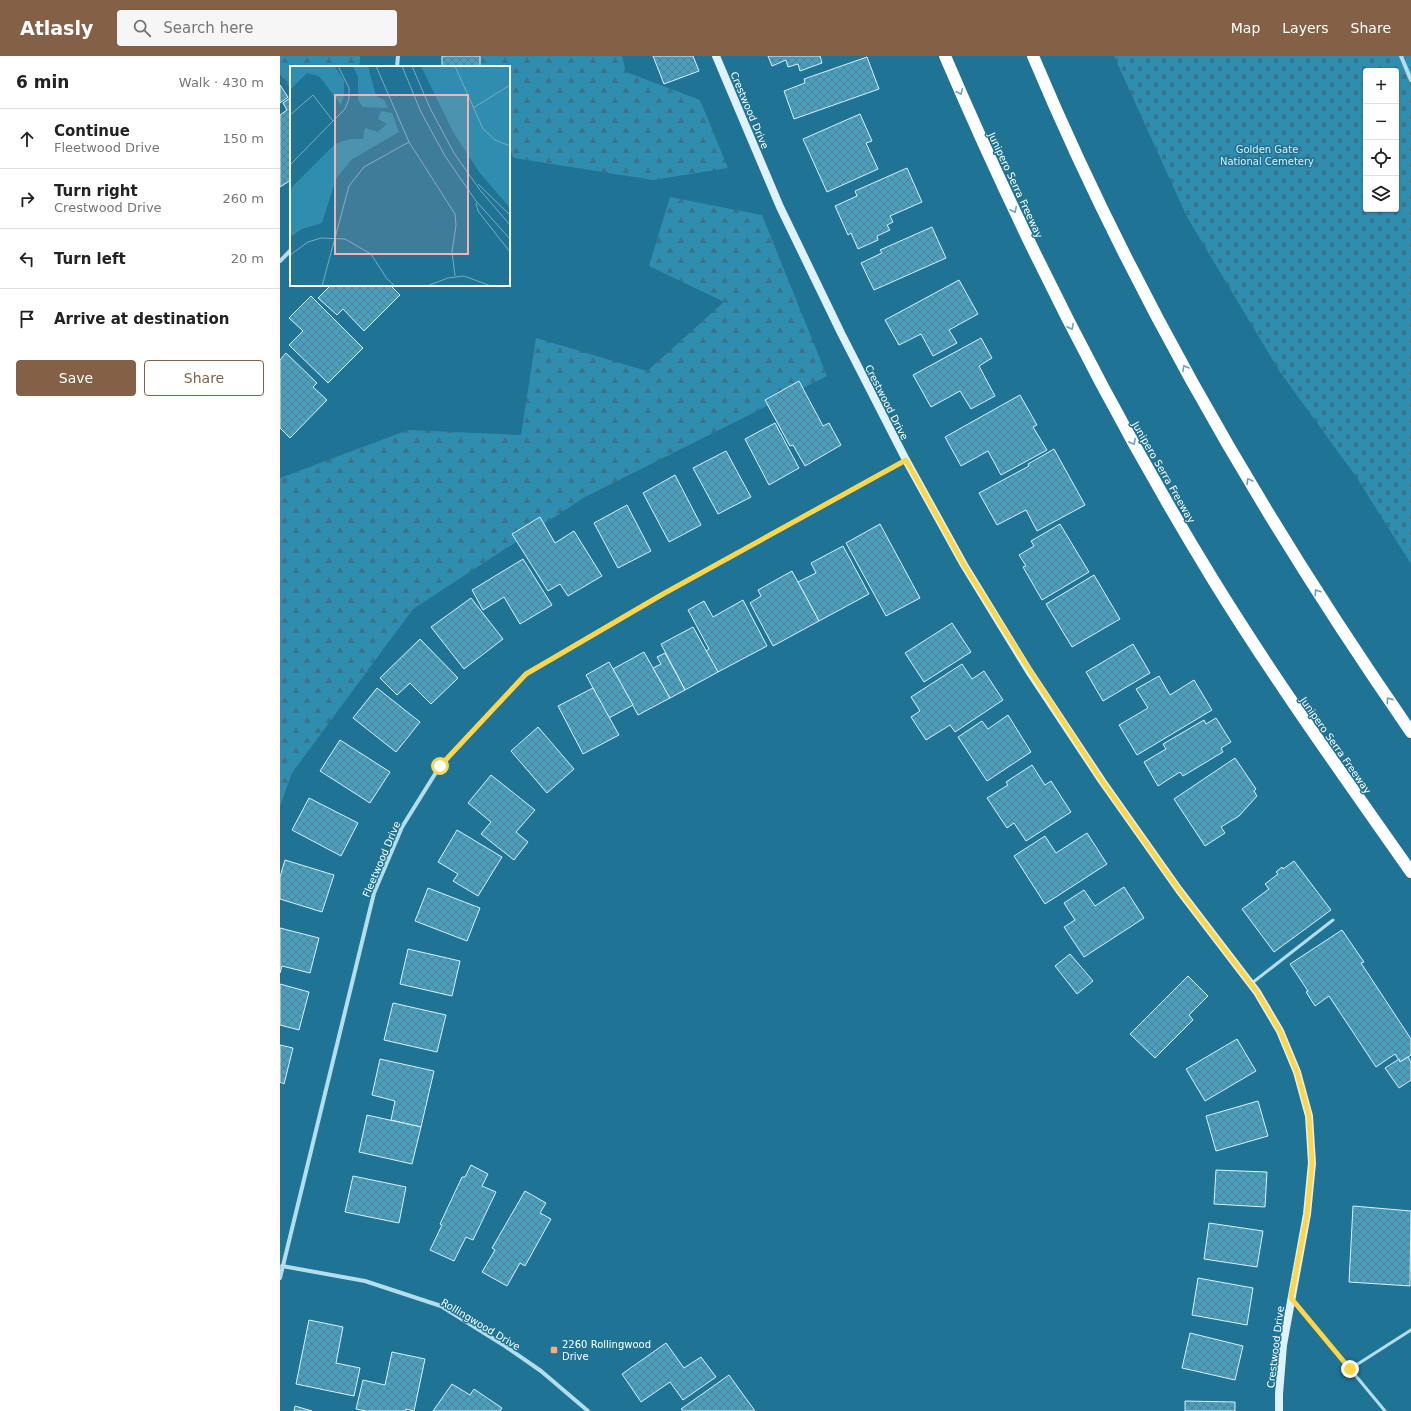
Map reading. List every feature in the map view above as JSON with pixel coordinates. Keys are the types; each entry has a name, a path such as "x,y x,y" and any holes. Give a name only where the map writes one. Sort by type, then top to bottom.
{"highway":[{"name":"Junipero Serra Freeway","path":"945,56 1010,203 1056,297 1105,392 1158,486 1212,578 1268,666 1329,756 1411,872"},
{"path":"1033,56 1081,164 1112,227 1159,319 1211,414 1292,553 1353,647 1411,732"}],"street":[{"path":"397,66 398,56"},
{"name":"Crestwood Drive","path":"716,56 780,207 841,333 906,460 964,565 1034,678 1106,787 1179,890 1257,992 1280,1031 1297,1072 1309,1116 1311,1170 1307,1214 1283,1345 1279,1411"},
{"path":"1401,56 1411,80"},
{"path":"280,261 290,251"},
{"name":"Fleetwood Drive","path":"280,1278 281,1266 374,893 402,828 440,766 526,674 663,594 906,460"},
{"name":"Rollingwood Drive","path":"281,1266 365,1281 440,1306 505,1346 541,1371 588,1411"}],"lane":[{"path":"1251,984 1333,920"},
{"path":"1291,1298 1385,1411"},
{"path":"1350,1369 1411,1330"}],"green space":[{"path":"280,56 360,56 358,66 290,66 290,88 280,74"},
{"path":"477,56 622,56 626,72 700,100 728,168 653,180 514,158 510,151 510,66 478,66"},
{"name":"Golden Gate National Cemetery","path":"1114,56 1411,56 1411,564 1357,478 1280,372 1187,217"},
{"path":"670,197 762,215 827,376 585,497 413,609 292,773 280,806 280,478 408,430 521,435 536,338 647,371 724,302 649,266"}],"building":[{"path":"442,56 480,56 480,66 442,66"},
{"path":"653,56 693,56 699,71 664,84"},
{"path":"768,56 820,56 822,63 800,71 798,64 788,67 786,60 772,66"},
{"path":"867,57 879,89 794,119 784,91 805,83 804,79"},
{"path":"280,85 288,97 280,103"},
{"path":"290,98 290,181 280,187 280,115 287,110 283,103"},
{"path":"860,114 872,141 866,143 878,169 827,192 803,139"},
{"path":"907,168 922,202 890,216 893,222 887,225 890,230 877,236 878,240 858,249 851,233 848,235 835,206 857,196 855,191"},
{"path":"932,227 946,258 874,290 861,263 882,253 880,250"},
{"path":"959,280 978,314 949,330 957,343 933,356 921,334 899,345 885,320"},
{"path":"330,286 391,286 400,295 364,331 343,309 337,315 318,298"},
{"path":"311,296 363,348 328,383 289,345 303,331 289,318"},
{"path":"981,338 992,358 979,366 995,396 971,409 960,391 931,407 913,375"},
{"path":"286,353 317,383 313,387 327,400 290,438 280,428 280,360"},
{"path":"799,381 823,426 829,423 841,445 805,466 793,445 790,446 765,400"},
{"path":"1020,395 1037,425 1033,427 1047,450 1001,475 988,451 961,466 945,437"},
{"path":"775,423 799,468 769,485 745,439"},
{"path":"1054,449 1085,505 1037,531 1026,510 997,525 979,493 1029,466 1028,464"},
{"path":"726,451 751,497 718,514 693,468"},
{"path":"675,475 701,525 669,542 643,493"},
{"path":"627,505 651,551 618,568 594,523"},
{"path":"540,517 555,543 574,531 602,576 568,596 560,584 548,591 512,534"},
{"path":"880,524 920,598 886,616 846,543"},
{"path":"1060,524 1089,572 1042,600 1023,567 1026,566 1019,555 1034,546 1031,541"},
{"path":"843,546 869,594 819,621 798,582 816,573 811,563"},
{"path":"523,559 552,605 520,624 504,597 483,610 472,590"},
{"path":"792,571 819,621 773,646 750,603 761,596 758,590"},
{"path":"1094,575 1120,619 1072,647 1046,604"},
{"path":"471,598 503,639 464,669 431,627"},
{"path":"743,600 767,646 718,672 706,651 709,649 688,610 704,601 713,617"},
{"path":"952,623 971,652 924,682 905,653"},
{"path":"693,627 718,672 685,690 661,644"},
{"path":"420,639 458,678 431,704 410,683 397,695 380,678"},
{"path":"1133,644 1150,673 1103,701 1086,672"},
{"path":"644,652 670,698 638,715 613,669"},
{"path":"665,653 685,690 670,698 653,668 661,664 657,657"},
{"path":"609,662 633,705 609,718 586,675"},
{"path":"962,664 972,679 984,671 1003,700 955,732 950,725 926,740 911,717 920,711 911,697"},
{"path":"1159,676 1170,695 1194,680 1212,710 1137,755 1119,725 1148,708 1136,689"},
{"path":"377,688 420,722 396,752 353,718"},
{"path":"593,688 619,735 583,754 558,706"},
{"path":"1008,715 1031,752 987,781 958,737 982,721 988,729"},
{"path":"1216,718 1231,742 1221,748 1223,752 1183,776 1180,772 1158,786 1144,762 1166,749 1163,744 1204,720 1206,724"},
{"path":"538,727 574,769 547,793 511,751"},
{"path":"340,740 390,772 370,803 320,771"},
{"path":"1235,758 1256,789 1254,791 1257,796 1239,816 1221,827 1225,833 1205,846 1174,799"},
{"path":"1032,765 1045,785 1051,781 1071,812 1026,841 1014,823 1007,828 987,798 1008,785 1006,782"},
{"path":"491,775 535,810 516,832 528,842 514,860 481,834 491,822 468,803"},
{"path":"309,798 358,823 341,856 292,830"},
{"path":"457,830 502,857 478,896 453,881 458,874 438,862"},
{"path":"1087,833 1107,864 1045,904 1014,856 1045,836 1056,853"},
{"path":"285,860 334,875 322,912 280,899 280,877"},
{"path":"1294,861 1331,910 1274,952 1242,909 1269,889 1265,884 1278,874 1276,872"},
{"path":"1124,887 1144,918 1084,957 1064,927 1075,920 1064,903 1084,890 1095,906"},
{"path":"428,888 480,908 467,941 415,921"},
{"path":"280,928 319,938 310,973 282,966 280,973"},
{"path":"1342,930 1364,962 1361,963 1411,1039 1411,1055 1400,1062 1395,1054 1376,1067 1329,996 1315,1006 1306,992 1308,991 1290,964"},
{"path":"408,949 460,961 452,996 400,984"},
{"path":"1070,954 1093,981 1077,994 1055,966"},
{"path":"1188,976 1208,996 1189,1015 1193,1020 1155,1058 1130,1034"},
{"path":"280,984 309,992 299,1030 280,1025"},
{"path":"393,1003 446,1015 437,1052 384,1040"},
{"path":"1237,1039 1256,1071 1205,1101 1186,1069"},
{"path":"280,1045 293,1048 284,1084 280,1082"},
{"path":"1408,1057 1411,1062 1411,1080 1399,1088 1385,1068 1399,1059 1400,1062"},
{"path":"380,1059 434,1071 421,1127 391,1120 395,1101 372,1095"},
{"path":"1258,1101 1268,1136 1216,1151 1206,1116"},
{"path":"367,1115 421,1127 412,1164 359,1152"},
{"path":"471,1165 488,1174 482,1186 496,1192 473,1240 466,1237 454,1261 430,1250 442,1225 440,1224 462,1177 465,1177"},
{"path":"1216,1170 1267,1172 1265,1207 1214,1204"},
{"path":"353,1176 406,1187 399,1223 345,1212"},
{"path":"525,1191 546,1203 540,1213 551,1219 525,1266 520,1263 507,1286 482,1272 495,1250 492,1248"},
{"path":"1353,1206 1411,1211 1410,1286 1349,1282"},
{"path":"1209,1223 1263,1231 1257,1267 1204,1259"},
{"path":"1198,1278 1253,1288 1247,1325 1192,1315"},
{"path":"309,1320 343,1327 336,1363 360,1368 354,1396 296,1384"},
{"path":"1190,1333 1243,1346 1235,1380 1182,1368"},
{"path":"666,1343 684,1368 701,1357 716,1377 683,1400 670,1382 641,1402 622,1374"},
{"path":"392,1352 425,1359 414,1411 406,1409 406,1411 366,1411 356,1409 363,1380 385,1385"},
{"path":"729,1375 755,1411 683,1411 681,1409"},
{"path":"452,1384 470,1395 474,1389 502,1408 500,1411 433,1411"},
{"path":"1185,1401 1235,1402 1235,1411 1185,1411"},
{"path":"295,1406 312,1411 294,1411"}],"place":[{"name":"2260 Rollingwood Drive","path":"554,1350"}],"route":[{"path":"440,766 526,674 663,594 906,460 964,565 1030,671 1102,781 1179,890 1257,992 1280,1031 1297,1072 1309,1116 1312,1163 1307,1214 1291,1298 1350,1369"}]}
